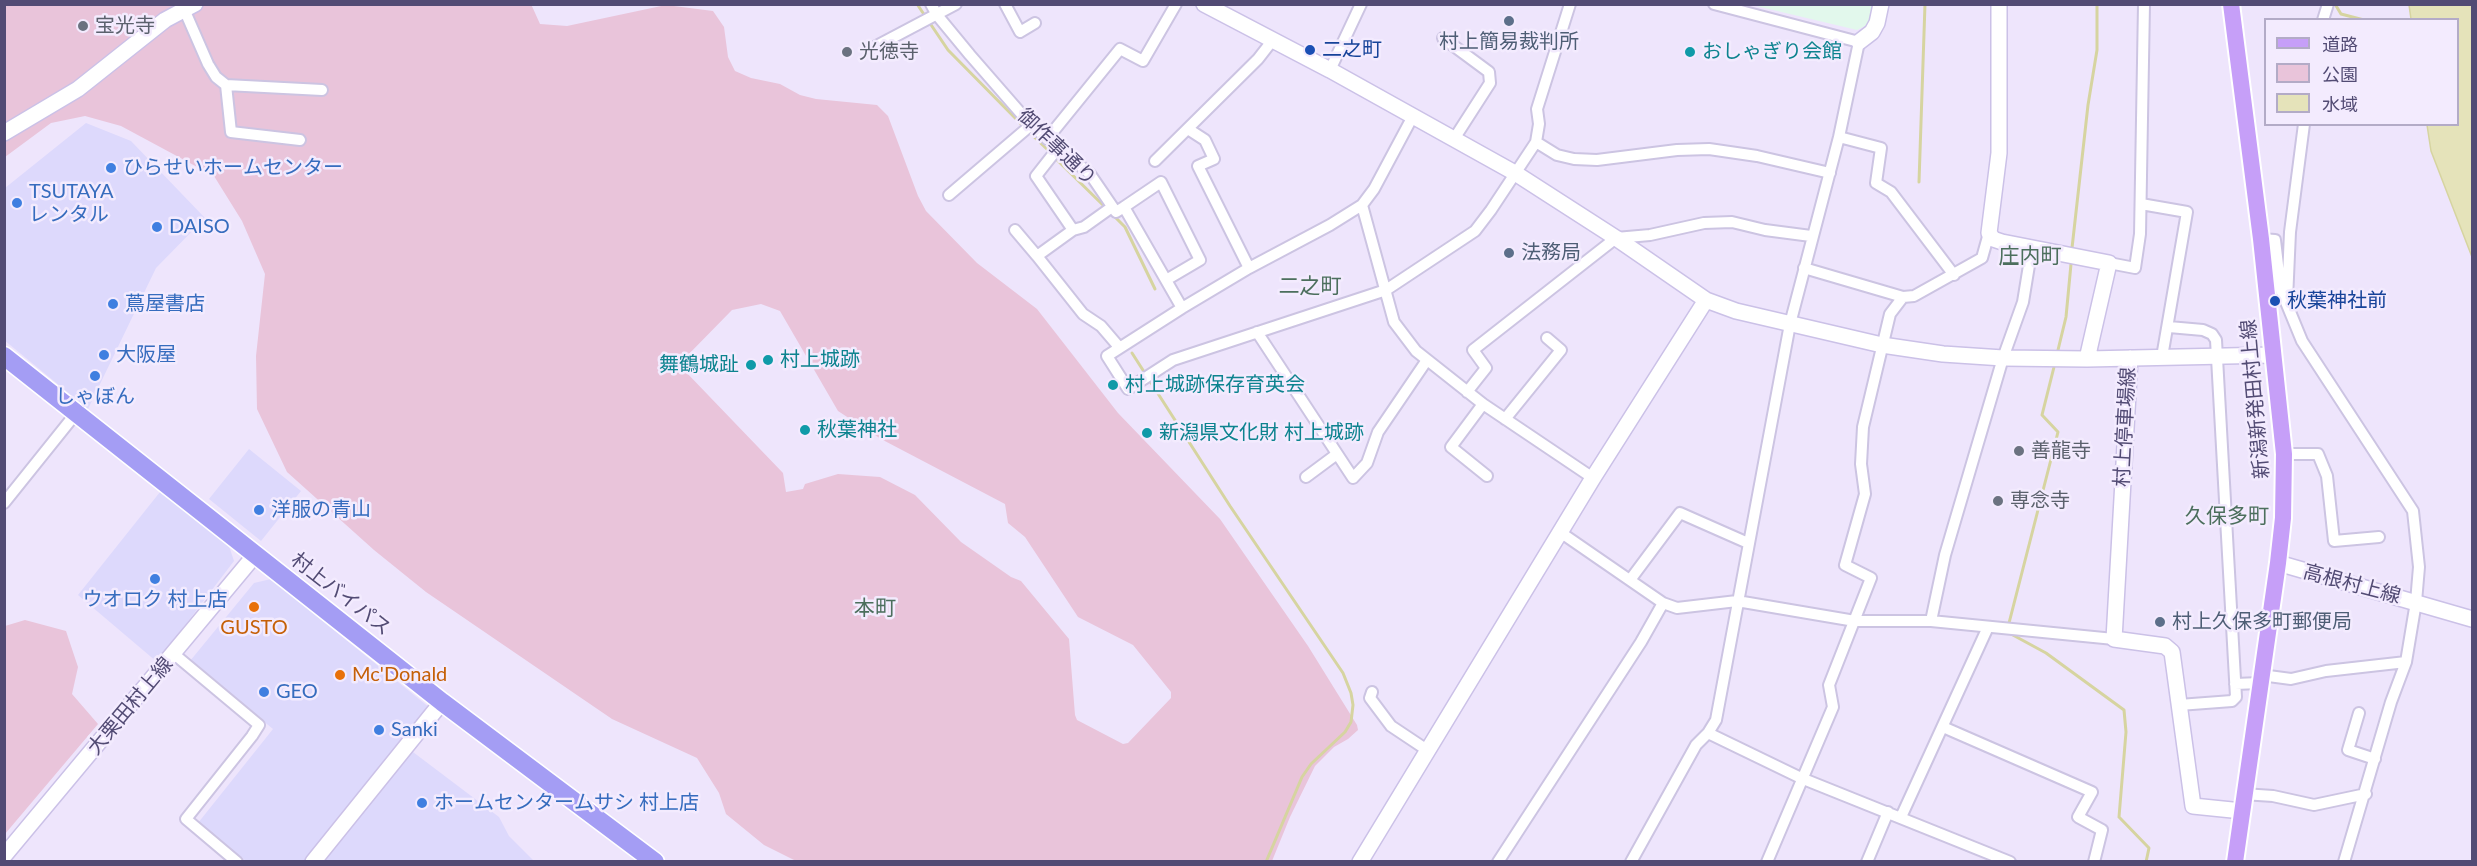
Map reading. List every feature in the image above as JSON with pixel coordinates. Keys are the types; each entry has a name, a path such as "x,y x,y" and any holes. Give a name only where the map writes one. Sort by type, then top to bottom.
{"highway":[{"name":"村上バイパス","path":"4,356 442,702 655,861"}],"main road":[{"name":"新潟新発田村上線","path":"2231,4 2261,238 2284,454 2283,518 2278,563 2235,861"}],"street":[{"name":"御作事通り","path":"931,4 937,15 1031,126 1090,174 1112,207"},
{"path":"869,50 956,4"},
{"path":"1005,4 1020,32 1035,23"},
{"path":"1047,139 1120,49 1143,61 1176,4"},
{"name":"村上停車場線","path":"1204,4 1330,70 1515,173 1617,238 1706,300 1758,317 1882,345 1943,354 2003,358 2130,358 2114,639"},
{"path":"1330,70 1361,4"},
{"path":"1413,116 1374,189 1362,205 1330,225 1249,268 1107,356 1128,389 1173,360 1386,290 1475,231 1536,142 1539,124 1537,109 1570,4"},
{"path":"1714,4 1859,42"},
{"path":"1631,861 1696,745 1708,734 1716,720 1790,324 1811,236 1839,137 1859,42 1872,32 1877,23 1881,4"},
{"path":"1804,268 1904,297 1914,296 1954,276 1982,258 1989,233 1999,153 1999,4"},
{"path":"1989,233 1993,239 2002,242 2135,268 2141,204 2144,4"},
{"path":"4,133 78,89 165,20 190,7 208,64 216,77 226,85 322,90"},
{"path":"1443,38 1489,72 1490,83 1454,139"},
{"path":"1155,161 1258,59 1272,41"},
{"path":"226,85 231,132 300,140"},
{"path":"949,195 1031,126"},
{"path":"2287,300 2290,232 2304,126"},
{"path":"1188,129 1205,140 1214,159 1198,166 1249,268"},
{"path":"1839,137 1881,148 1876,183 1891,192 1954,276"},
{"path":"1536,142 1557,155 1574,159 1597,160 1665,151 1709,149 1757,156 1830,173"},
{"path":"1058,148 1036,176 1073,230"},
{"path":"1037,256 1073,230 1084,226 1112,207 1116,212 1161,182 1200,260 1166,280"},
{"path":"2141,204 2187,212 2169,327 2162,357"},
{"path":"1362,205 1394,322 1416,351 1483,404 1593,478"},
{"path":"1124,207 1182,308"},
{"path":"1467,392 1486,368 1473,350 1617,238 1650,235 1704,222 1732,222 1765,230 1811,236"},
{"path":"1015,230 1083,314 1101,326 1119,347"},
{"path":"2261,238 2275,240 2281,290 2302,341 2413,512 2422,603 2344,861"},
{"path":"1931,621 1945,555 2003,358 2023,302 2032,247"},
{"path":"2087,359 2109,263"},
{"path":"1767,861 1833,707 1829,685 1871,578 1845,565 1865,494 1861,464 1863,427 1890,314 1904,297"},
{"path":"1360,861 1593,478 1706,300"},
{"path":"2169,327 2203,330 2212,334 2216,340 2236,697 2232,701 2179,705"},
{"path":"1257,332 1353,478 1367,463 1378,432 1427,360"},
{"path":"1505,419 1561,350 1547,338"},
{"path":"2130,358 2273,355"},
{"path":"1483,404 1451,447 1487,476"},
{"path":"4,503 77,412"},
{"path":"1306,477 1336,454"},
{"path":"2284,454 2318,454 2327,476 2334,541 2379,537"},
{"path":"1630,580 1680,513 1748,543"},
{"path":"1560,532 1663,603 1677,608 1737,602 1855,621 1931,621 2165,646 2172,652 2193,806 2242,811"},
{"name":"大栗田村上線","path":"4,856 255,555"},
{"name":"高根村上線","path":"2278,563 2472,619"},
{"path":"1498,861 1641,642 1663,603"},
{"path":"1901,817 1988,627"},
{"path":"174,654 259,724 186,819 237,861"},
{"path":"2235,684 2406,662"},
{"path":"1372,692 1370,698 1390,726 1427,750"},
{"path":"313,861 442,702"},
{"path":"2359,713 2348,750 2375,759"},
{"path":"1943,727 2092,792 2078,817 2102,830 2094,861"},
{"path":"1708,734 1802,778 2010,861"},
{"path":"2243,794 2273,796 2314,804 2366,794"},
{"path":"1867,861 1888,812"}],"shaded area":[{"path":"1752,5 1875,5 1871,23 1857,30"},
{"path":"86,123 131,141 205,218 156,268 88,409 4,340 5,188"},
{"path":"249,449 301,491 261,541 209,499"},
{"name":"ウオロク 村上店","path":"160,492 229,546 234,561 157,662 78,595"},
{"path":"271,579 430,708 306,861 246,861 198,823 273,729 190,661 254,583"},
{"name":"ホームセンタームサシ 村上店","path":"409,749 499,817 509,836 534,861 316,862"}],"green space":[{"path":"531,4 540,24 567,26 666,5 713,11 724,27 728,57 735,71 751,78 780,84 800,95 816,99 877,105 888,116 918,196 926,211 977,263 1037,309 1118,413 1220,519 1308,646 1358,730 1334,747 1315,766 1272,861 796,861 764,845 726,814 719,793 697,758 612,719 426,592 374,550 287,472 257,409 256,356 265,274 242,221 214,176 121,126 85,116 51,123 5,157 5,5","holes":["761,304 780,311 838,411 881,439 1005,504 1008,523 1025,537 1078,617 1133,645 1171,692 1171,698 1128,743 1123,744 1077,720 1069,639 1021,581 1011,577 961,542 915,495 880,477 838,474 805,484 803,489 786,492 783,473 684,370 684,359 732,310"]},
{"path":"25,620 66,631 78,667 72,694 98,724 5,834 5,626"}],"water":[{"path":"2409,5 2472,5 2472,257 2431,151 2427,126 2459,126 2459,18 2411,18"}],"waterway":[{"path":"917,4 948,50 1024,127"},
{"path":"1919,182 1925,4"},
{"path":"2072,248 2088,105 2097,50 2097,4"},
{"path":"2335,4 2341,14 2356,18"},
{"path":"1029,132 1050,152"},
{"path":"1054,157 1105,207"},
{"path":"1114,216 1125,227 1155,289"},
{"path":"2058,350 2066,317 2071,264"},
{"path":"1132,353 1230,506 1343,673 1351,693 1353,705 1351,722 1345,732 1311,764 1302,777 1266,862"},
{"path":"2009,623 2058,432 2042,415 2054,367"},
{"path":"2011,634 2046,653 2124,710 2126,732 2119,817 2149,848 2146,862"}],"place":[{"name":"村上簡易裁判所","path":"1509,21"},
{"name":"宝光寺","path":"83,26"},
{"name":"二之町","path":"1310,50"},
{"name":"光徳寺","path":"847,52"},
{"name":"おしゃぎり会館","path":"1690,52"},
{"name":"ひらせいホームセンター","path":"111,168"},
{"name":"TSUTAYA レンタル","path":"17,203"},
{"name":"DAISO","path":"157,227"},
{"name":"法務局","path":"1509,253"},
{"name":"秋葉神社前","path":"2275,301"},
{"name":"蔦屋書店","path":"113,304"},
{"name":"大阪屋","path":"104,355"},
{"name":"村上城跡","path":"768,360"},
{"name":"舞鶴城趾","path":"751,365"},
{"name":"しゃぼん","path":"95,376"},
{"name":"村上城跡保存育英会","path":"1113,385"},
{"name":"秋葉神社","path":"805,430"},
{"name":"新潟県文化財 村上城跡","path":"1147,433"},
{"name":"善龍寺","path":"2019,451"},
{"name":"専念寺","path":"1998,501"},
{"name":"洋服の青山","path":"259,510"},
{"name":"ウオロク 村上店","path":"155,579"},
{"name":"GUSTO","path":"254,607"},
{"name":"村上久保多町郵便局","path":"2160,622"},
{"name":"Mc'Donald","path":"340,675"},
{"name":"GEO","path":"264,692"},
{"name":"Sanki","path":"379,730"},
{"name":"ホームセンタームサシ 村上店","path":"422,803"}],"district":[{"name":"庄内町","path":"2030,256"},
{"name":"二之町","path":"1310,286"},
{"name":"久保多町","path":"2227,516"},
{"name":"本町","path":"875,608"}]}
